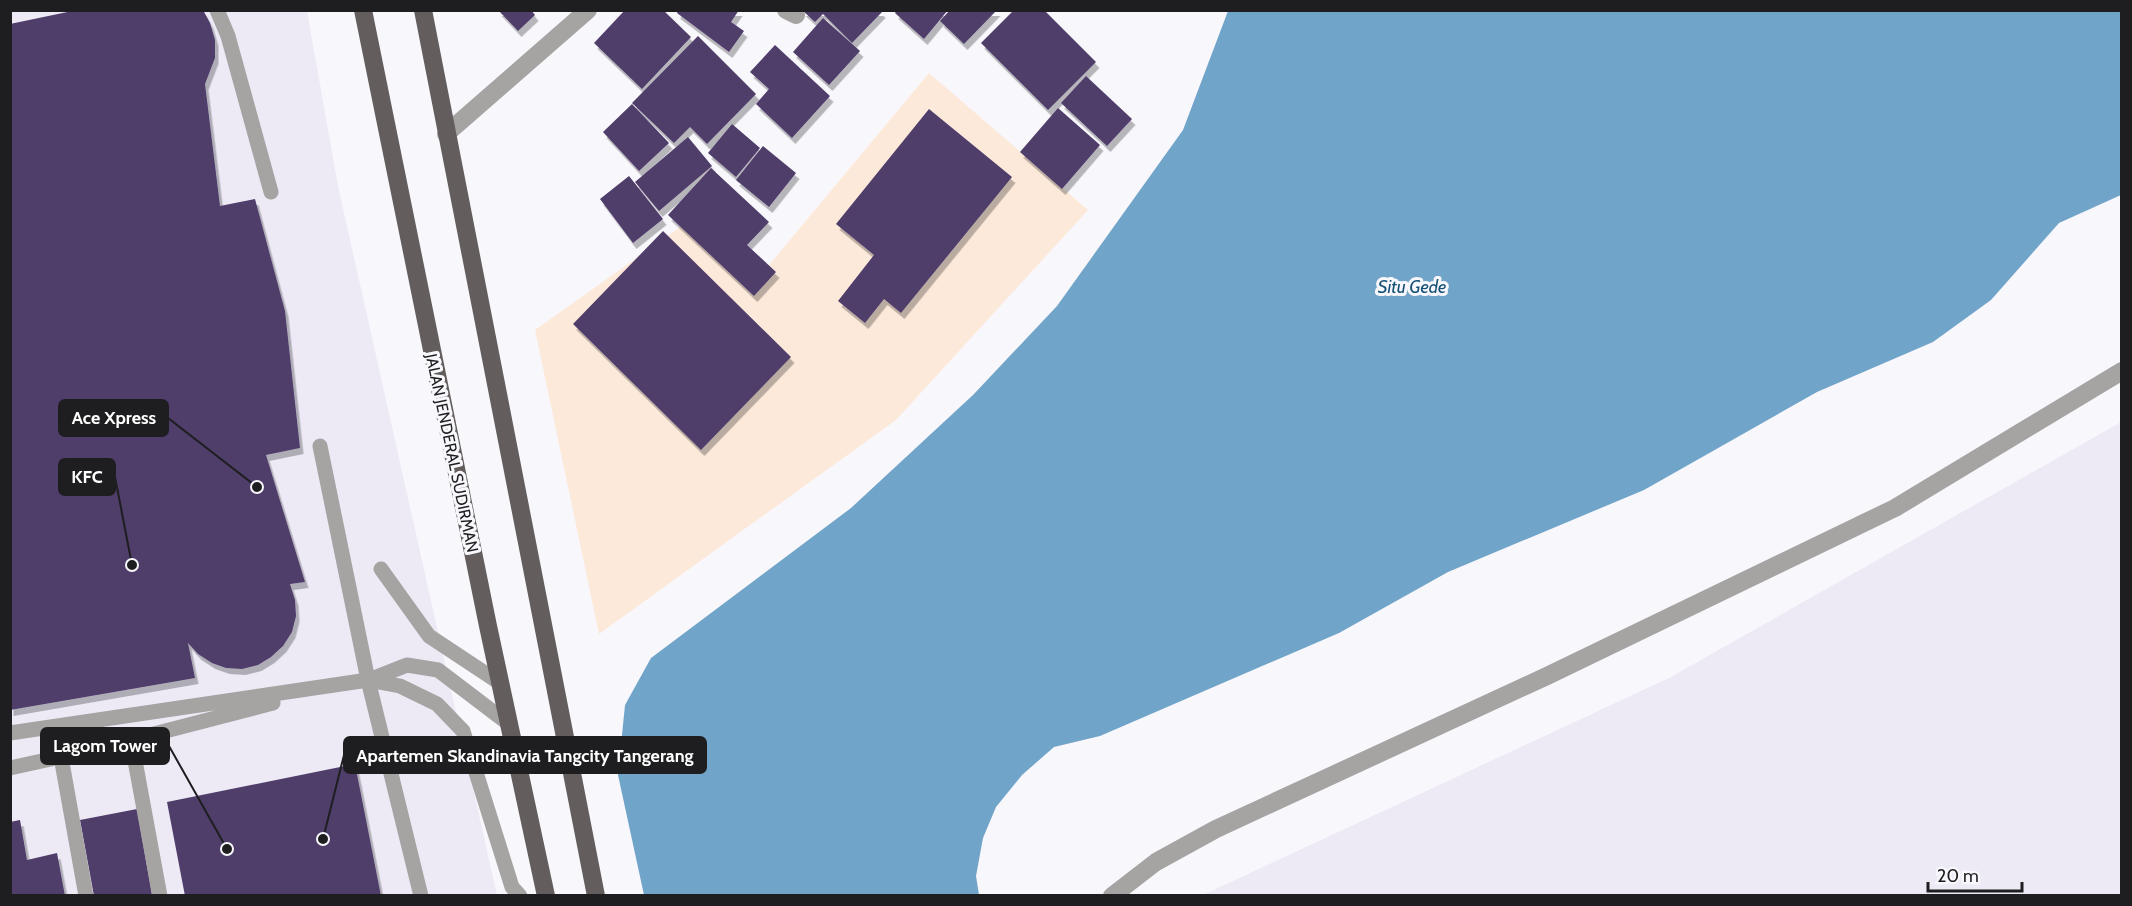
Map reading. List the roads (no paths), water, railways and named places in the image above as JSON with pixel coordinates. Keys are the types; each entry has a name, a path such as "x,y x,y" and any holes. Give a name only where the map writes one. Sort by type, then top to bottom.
{"main road":[{"name":"JALAN JENDERAL SUDIRMAN","path":"363,10 508,724 546,896"},
{"path":"423,10 596,896"}],"street":[{"path":"446,134 588,10"},
{"path":"1112,896 1156,862 1216,829 1547,676 1895,508 2121,371"}],"lane":[{"path":"217,10 228,36 271,192"},
{"path":"320,446 368,680 420,896"},
{"path":"381,569 429,636 500,683"},
{"path":"10,768 368,680 407,665 438,670 508,724"},
{"path":"10,733 368,680 400,686 438,704 463,731 512,887 520,896"},
{"path":"131,740 160,896"},
{"path":"61,757 86,896"}],"water":[{"name":"Situ Gede","path":"1228,11 2121,11 2121,195 2059,223 1991,300 1933,342 1817,392 1644,490 1448,572 1339,633 1100,736 1054,747 1022,775 996,807 983,838 976,876 979,895 644,895 618,775 625,705 651,658 851,508 973,395 1057,306 1183,130"}],"place":[{"name":"Ace Xpress","path":"257,487"},
{"name":"KFC","path":"132,565"},
{"name":"Apartemen Skandinavia Tangcity Tangerang","path":"323,839"},
{"name":"Lagom Tower","path":"227,849"}]}
